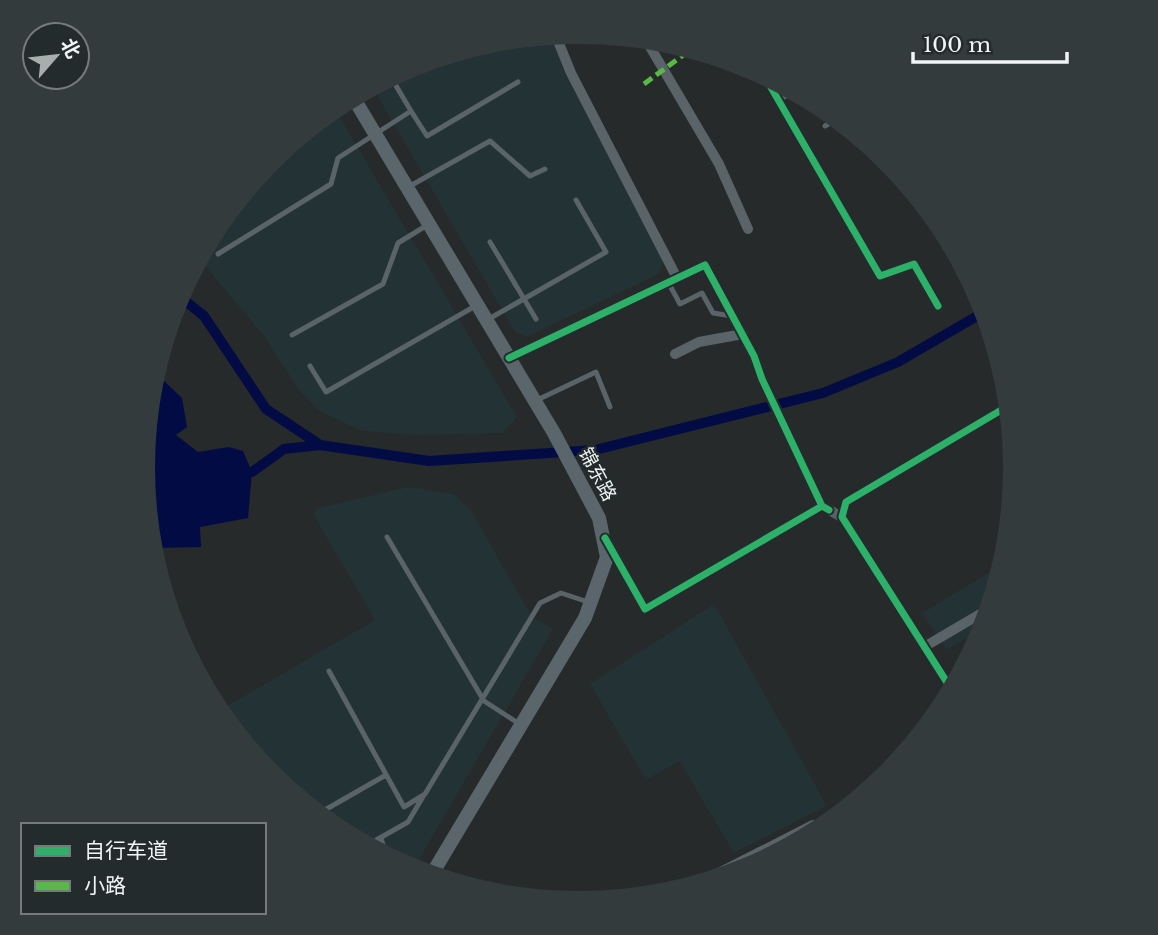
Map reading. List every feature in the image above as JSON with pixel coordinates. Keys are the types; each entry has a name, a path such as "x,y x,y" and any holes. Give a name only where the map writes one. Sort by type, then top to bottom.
{"main road":[{"name":"锦东路","path":"359,106 554,433 599,518 607,556 591,603 436,866"}],"street":[{"path":"560,45 673,280"},
{"path":"651,50 719,164 748,229"},
{"path":"773,91 880,276 914,264 937,306"},
{"path":"509,358 705,265 743,334 822,506 842,517 945,680"},
{"path":"675,354 699,342 743,334"},
{"path":"842,517 846,502 999,411"},
{"path":"605,538 645,609 822,506"},
{"path":"924,647 975,617"}],"lane":[{"path":"396,85 427,136 518,82"},
{"path":"778,100 784,97"},
{"path":"218,254 331,184 338,158 411,111"},
{"path":"407,187 490,141 530,176 545,169"},
{"path":"487,320 606,252 576,201"},
{"path":"292,335 383,284 398,243 429,224"},
{"path":"491,242 536,319"},
{"path":"673,280 680,304 702,293 713,313 733,316"},
{"path":"310,366 326,392 477,305"},
{"path":"534,401 596,372 610,407"},
{"path":"387,537 484,701 521,724"},
{"path":"377,840 408,822 484,701 540,603 561,593 591,603"},
{"path":"329,671 404,807 425,794"},
{"path":"327,808 386,775"},
{"path":"381,838 382,843"}],"shaded area":[{"path":"553,45 665,254 659,274 526,337 515,332 377,95 417,76 469,58 524,47"},
{"path":"340,118 517,417 502,433 418,435 362,431 319,411 298,389 264,336 206,267 227,232 260,188 300,149"},
{"path":"164,381 182,398 187,427 176,435 198,452 229,447 243,451 252,472 248,518 200,527 201,547 163,548 155,468"},
{"path":"408,487 454,494 470,509 532,617 553,629 419,860 367,834 321,804 260,747 228,705 375,620 313,514 318,508"},
{"path":"989,573 966,639 946,650 922,613"},
{"path":"714,604 827,806 734,853 679,761 646,780 590,684"}],"waterway":[{"path":"189,304 204,316 266,409 320,445 429,461 595,450 823,393 898,362 975,317"},
{"path":"252,472 284,449 320,445"}],"marked path":[{"path":"644,84 681,56"}],"cycle path":[{"path":"773,91 880,276 914,264 938,306"},
{"path":"509,358 705,265 754,356 762,379 822,506"},
{"path":"945,680 842,517 846,502 999,411"},
{"path":"605,538 645,609 822,506 829,510"}]}
